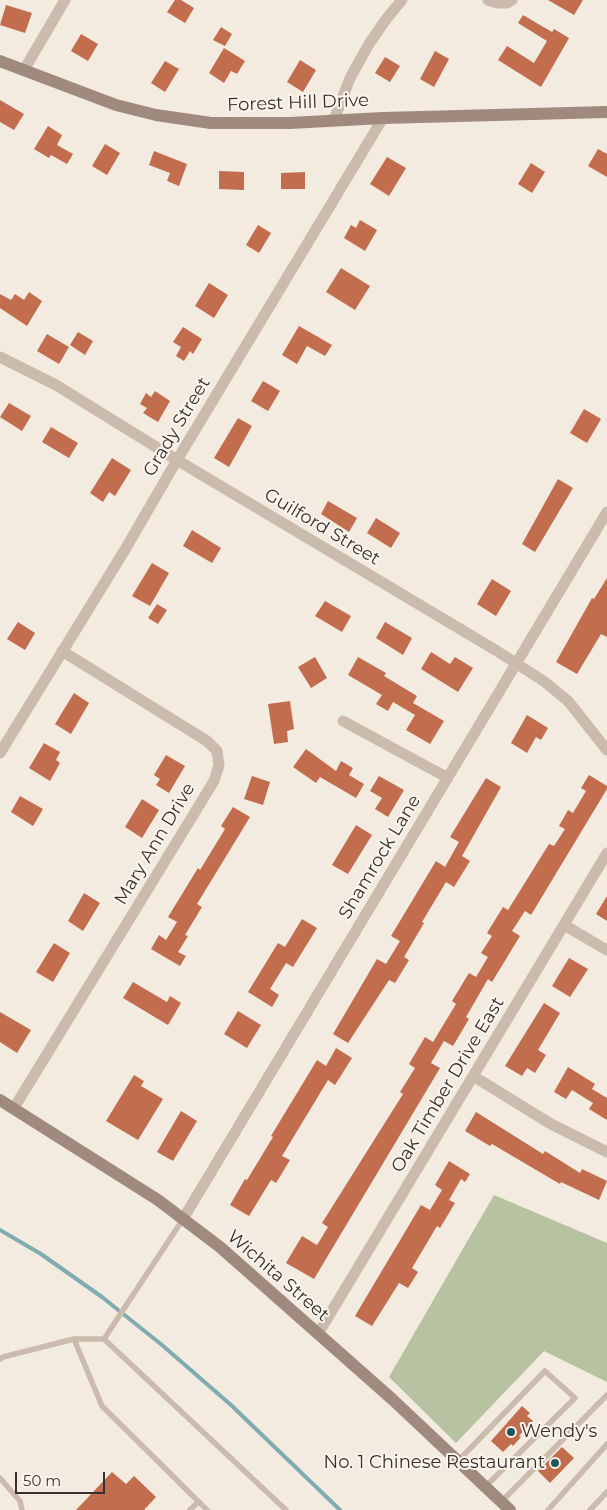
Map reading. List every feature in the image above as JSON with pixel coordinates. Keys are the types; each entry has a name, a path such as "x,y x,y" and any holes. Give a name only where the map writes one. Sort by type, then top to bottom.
{"main road":[{"name":"Forest Hill Drive","path":"0,61 90,97 116,105 156,115 204,122 247,124 607,112"},
{"name":"Wichita Street","path":"0,1100 158,1200 220,1247 392,1399 505,1506"}],"street":[{"path":"24,70 65,0"},
{"path":"334,120 350,78 387,18 402,0"},
{"path":"488,0 497,3 507,3 512,0"},
{"name":"Grady Street","path":"0,753 126,548 383,118"},
{"name":"Guilford Street","path":"0,358 56,385 544,682 568,701 607,750"},
{"name":"Shamrock Lane","path":"183,1219 607,512"},
{"name":"Mary Ann Drive","path":"14,1108 214,781 219,765 217,751 207,741 62,652"},
{"path":"343,721 448,778"},
{"name":"Oak Timber Drive East","path":"318,1334 607,853"},
{"path":"564,925 607,950"},
{"path":"473,1076 551,1124 607,1152"}],"lane":[{"path":"104,1339 183,1219"},
{"path":"74,1339 102,1406 207,1510"},
{"path":"0,1359 74,1339 104,1339 286,1510"},
{"path":"458,1461 545,1371 575,1398 485,1487"},
{"path":"505,1506 607,1395"},
{"path":"548,1510 607,1444"},
{"path":"0,1478 20,1501 22,1510"},
{"path":"590,1510 607,1492"},
{"path":"190,1510 198,1502"}],"green space":[{"path":"494,1195 607,1243 607,1382 544,1351 456,1443 389,1377"}],"building":[{"path":"175,0 181,0 194,8 185,23 167,12"},
{"path":"548,0 583,0 574,15"},
{"path":"6,5 32,13 25,33 0,25"},
{"path":"523,15 552,32 554,29 569,38 541,87 498,60 507,46 534,63 547,41 518,23"},
{"path":"221,27 232,34 225,46 213,40"},
{"path":"81,34 98,44 88,61 71,51"},
{"path":"224,48 245,61 237,74 231,71 224,83 209,73"},
{"path":"435,51 449,59 434,87 420,79"},
{"path":"385,57 400,66 390,82 375,73"},
{"path":"300,60 316,70 303,92 287,82"},
{"path":"165,61 179,69 165,92 151,83"},
{"path":"0,100 24,114 14,130 0,122"},
{"path":"48,126 62,135 57,145 73,154 67,164 51,155 49,158 34,149"},
{"path":"105,144 120,153 107,175 92,166"},
{"path":"598,149 607,154 607,177 588,166"},
{"path":"154,151 187,164 179,186 167,181 170,173 149,165"},
{"path":"387,157 406,168 389,196 370,184"},
{"path":"531,163 545,172 532,193 518,184"},
{"path":"219,171 244,172 244,190 219,189"},
{"path":"305,172 305,189 281,189 281,173"},
{"path":"360,220 377,230 365,251 344,238 351,225 356,228"},
{"path":"258,225 271,233 259,253 246,245"},
{"path":"341,268 370,286 355,310 326,292"},
{"path":"209,283 228,295 214,318 195,306"},
{"path":"29,292 42,301 27,326 0,308 0,294 11,300 15,294 24,300"},
{"path":"299,326 332,345 325,356 307,346 297,364 282,355"},
{"path":"183,327 202,339 193,354 190,351 184,361 176,356 181,347 173,342"},
{"path":"78,332 93,341 85,355 70,345"},
{"path":"47,334 69,347 59,364 37,351"},
{"path":"263,381 280,391 268,411 251,401"},
{"path":"155,391 170,401 158,422 143,413 147,408 140,404 146,393 151,397"},
{"path":"9,403 31,416 22,431 0,417"},
{"path":"584,409 601,419 587,443 570,433"},
{"path":"238,418 252,426 229,467 214,458"},
{"path":"51,427 78,443 69,458 42,442"},
{"path":"112,458 131,470 115,496 109,492 103,502 90,493"},
{"path":"558,479 573,488 535,552 522,544"},
{"path":"328,501 357,518 349,532 321,514"},
{"path":"376,518 400,533 391,548 367,533"},
{"path":"192,530 221,548 212,563 183,546"},
{"path":"152,563 169,573 150,606 132,596"},
{"path":"607,578 607,637 601,634 577,674 556,662 592,598 594,599"},
{"path":"492,579 511,591 496,616 477,604"},
{"path":"325,601 351,616 342,632 315,616"},
{"path":"157,604 167,610 158,624 148,618"},
{"path":"18,622 35,633 25,650 7,639"},
{"path":"385,622 412,638 403,655 376,638"},
{"path":"431,652 450,664 455,657 473,668 458,692 421,669"},
{"path":"315,657 327,678 311,688 298,667"},
{"path":"358,657 386,673 384,676 417,696 413,703 444,721 430,744 406,730 415,715 393,702 388,711 376,704 382,695 348,675"},
{"path":"74,693 89,703 71,734 55,724"},
{"path":"290,701 294,729 287,731 288,742 274,744 268,704"},
{"path":"527,715 548,728 541,740 536,737 527,753 511,743"},
{"path":"44,743 60,752 56,760 60,763 50,781 29,768"},
{"path":"306,749 336,771 341,761 353,768 349,775 364,784 356,798 320,777 316,783 293,767"},
{"path":"166,755 185,766 169,793 156,785 160,779 154,775"},
{"path":"589,775 607,786 607,789 531,915 525,911 512,931 520,936 492,982 488,979 466,1017 469,1019 453,1046 444,1041 431,1063 440,1068 314,1279 286,1263 302,1236 317,1245 328,1227 322,1223 403,1094 400,1092 415,1068 409,1064 425,1037 433,1042 456,1004 452,1001 469,973 476,977 488,957 481,953 492,936 487,933 503,907 508,910 549,844 554,846 565,829 559,826 568,810 573,813 586,791 581,788"},
{"path":"252,776 270,782 263,805 244,799"},
{"path":"379,776 404,790 388,817 375,809 382,798 370,791"},
{"path":"486,778 501,787 462,856 470,861 454,887 446,882 404,957 409,960 395,983 389,980 348,1043 333,1034 377,959 386,964 400,941 391,936 436,861 445,867 459,842 450,837"},
{"path":"20,796 43,809 33,826 11,812"},
{"path":"142,799 159,810 142,838 125,827"},
{"path":"233,807 250,817 197,904 202,907 185,935 188,936 178,952 186,956 180,966 151,949 159,935 166,940 177,922 168,917 225,829 221,826"},
{"path":"356,825 372,835 348,874 332,865"},
{"path":"84,893 100,903 83,931 68,921"},
{"path":"607,896 607,921 596,914"},
{"path":"302,919 317,928 293,967 286,963 270,989 279,995 272,1007 248,992 278,943 285,947"},
{"path":"54,943 70,953 53,982 36,972"},
{"path":"569,958 588,969 570,997 552,986"},
{"path":"133,982 167,1002 170,996 181,1003 168,1025 123,998"},
{"path":"544,1003 560,1013 538,1050 546,1055 535,1073 527,1068 522,1076 505,1066"},
{"path":"238,1011 261,1025 247,1048 224,1034"},
{"path":"0,1012 31,1030 17,1053 0,1042"},
{"path":"336,1048 352,1058 335,1085 328,1080 282,1156 290,1160 276,1183 271,1180 249,1216 230,1205 273,1137 271,1136 317,1060 326,1066"},
{"path":"568,1067 595,1084 592,1089 607,1098 607,1120 589,1109 593,1103 572,1090 566,1099 554,1092"},
{"path":"134,1075 144,1081 141,1086 163,1099 138,1140 106,1121"},
{"path":"181,1111 197,1121 173,1161 157,1152"},
{"path":"476,1112 543,1154 545,1151 580,1173 582,1169 607,1181 599,1200 561,1182 560,1184 492,1144 490,1146 465,1131"},
{"path":"449,1161 470,1174 465,1182 461,1179 449,1200 455,1203 440,1228 437,1226 412,1268 418,1272 408,1288 399,1283 372,1326 355,1316 421,1205 430,1210 442,1190 435,1185"},
{"name":"Wendy's","path":"522,1406 530,1413 527,1416 533,1421 519,1436 521,1437 513,1446 511,1444 503,1452 491,1441"},
{"name":"No. 1 Chinese Restaurant","path":"562,1447 574,1458 550,1483 538,1471"},
{"path":"112,1472 126,1484 134,1476 156,1497 144,1510 76,1510"}],"waterway":[{"path":"0,1230 41,1254 102,1297 162,1345 231,1405 340,1510"}],"place":[{"name":"Wendy's","path":"511,1432"},
{"name":"No. 1 Chinese Restaurant","path":"555,1463"}]}
